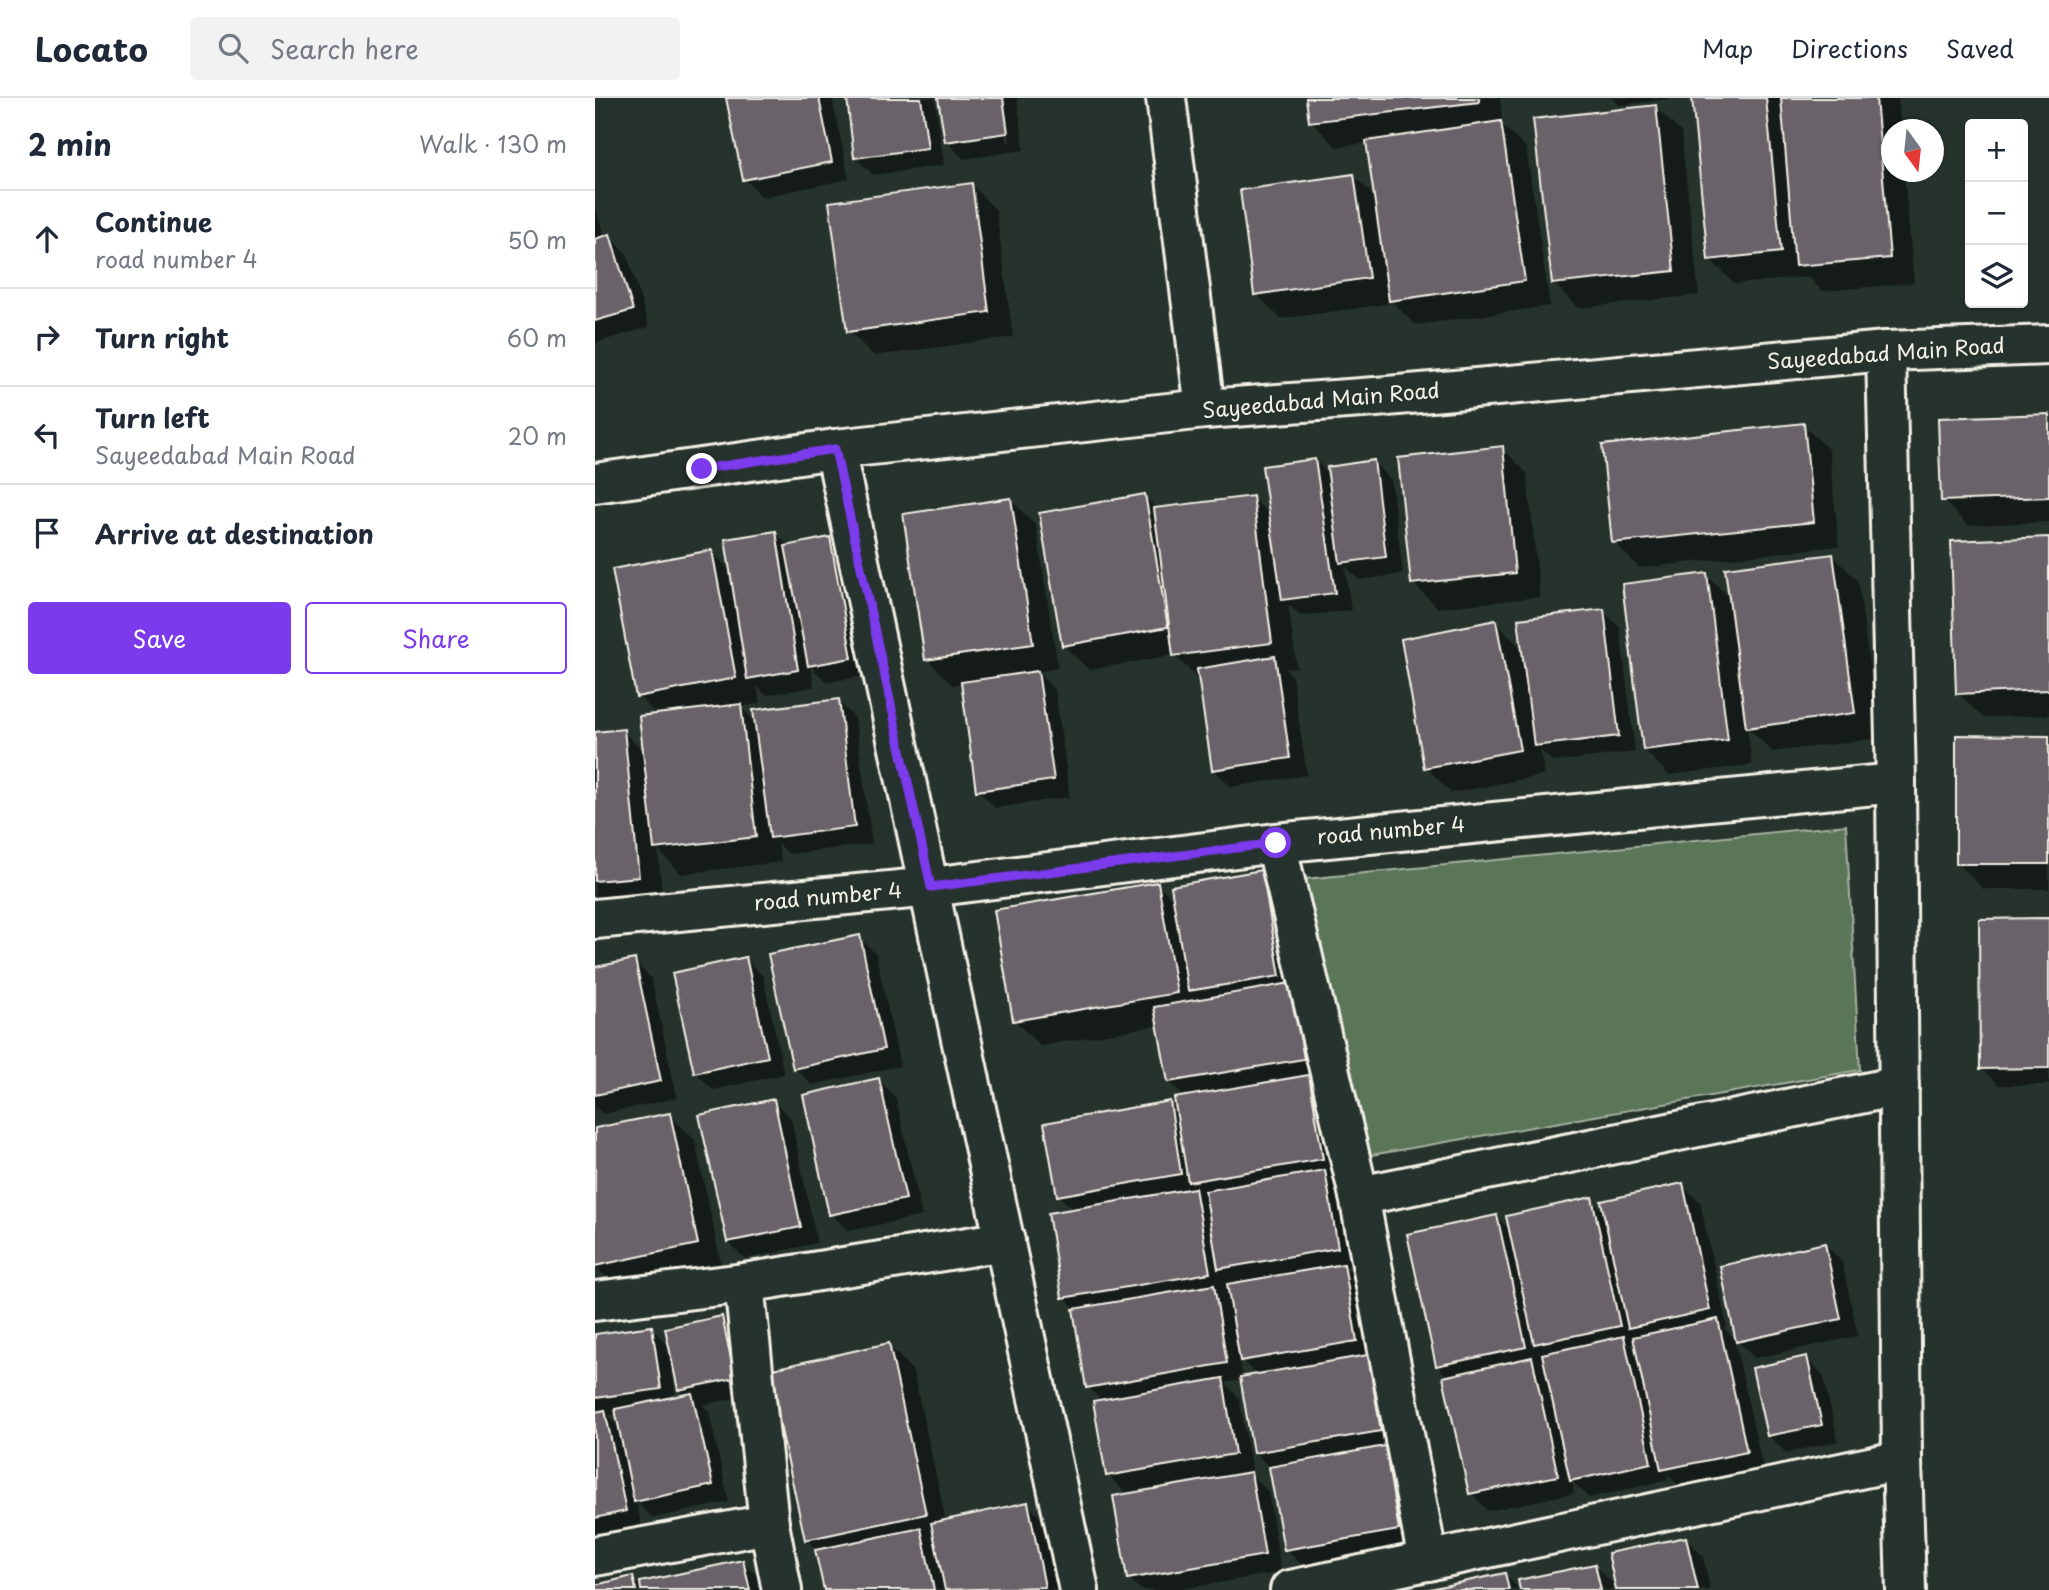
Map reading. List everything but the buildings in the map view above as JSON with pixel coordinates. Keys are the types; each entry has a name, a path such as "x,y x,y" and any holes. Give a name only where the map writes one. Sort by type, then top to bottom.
{"street":[{"path":"1165,98 1205,410"},
{"name":"Sayeedabad Main Road","path":"595,483 835,449 1205,410 1886,351 2049,345"},
{"path":"1886,351 1896,783 1902,1461 1906,1590"},
{"path":"835,449 931,887 1079,1590"},
{"name":"road number 4","path":"595,919 931,887 1276,843 1896,783"},
{"path":"1276,843 1359,1196 1428,1561"},
{"path":"1359,1196 1899,1086"},
{"path":"595,1301 744,1283 1005,1241"},
{"path":"744,1283 769,1524 782,1590"},
{"path":"1290,1590 1902,1461"},
{"path":"595,1556 769,1524"}],"green space":[{"path":"1846,825 1860,1070 1342,1160 1295,880"}],"route":[{"path":"702,469 835,449 931,887 1276,843"}]}
